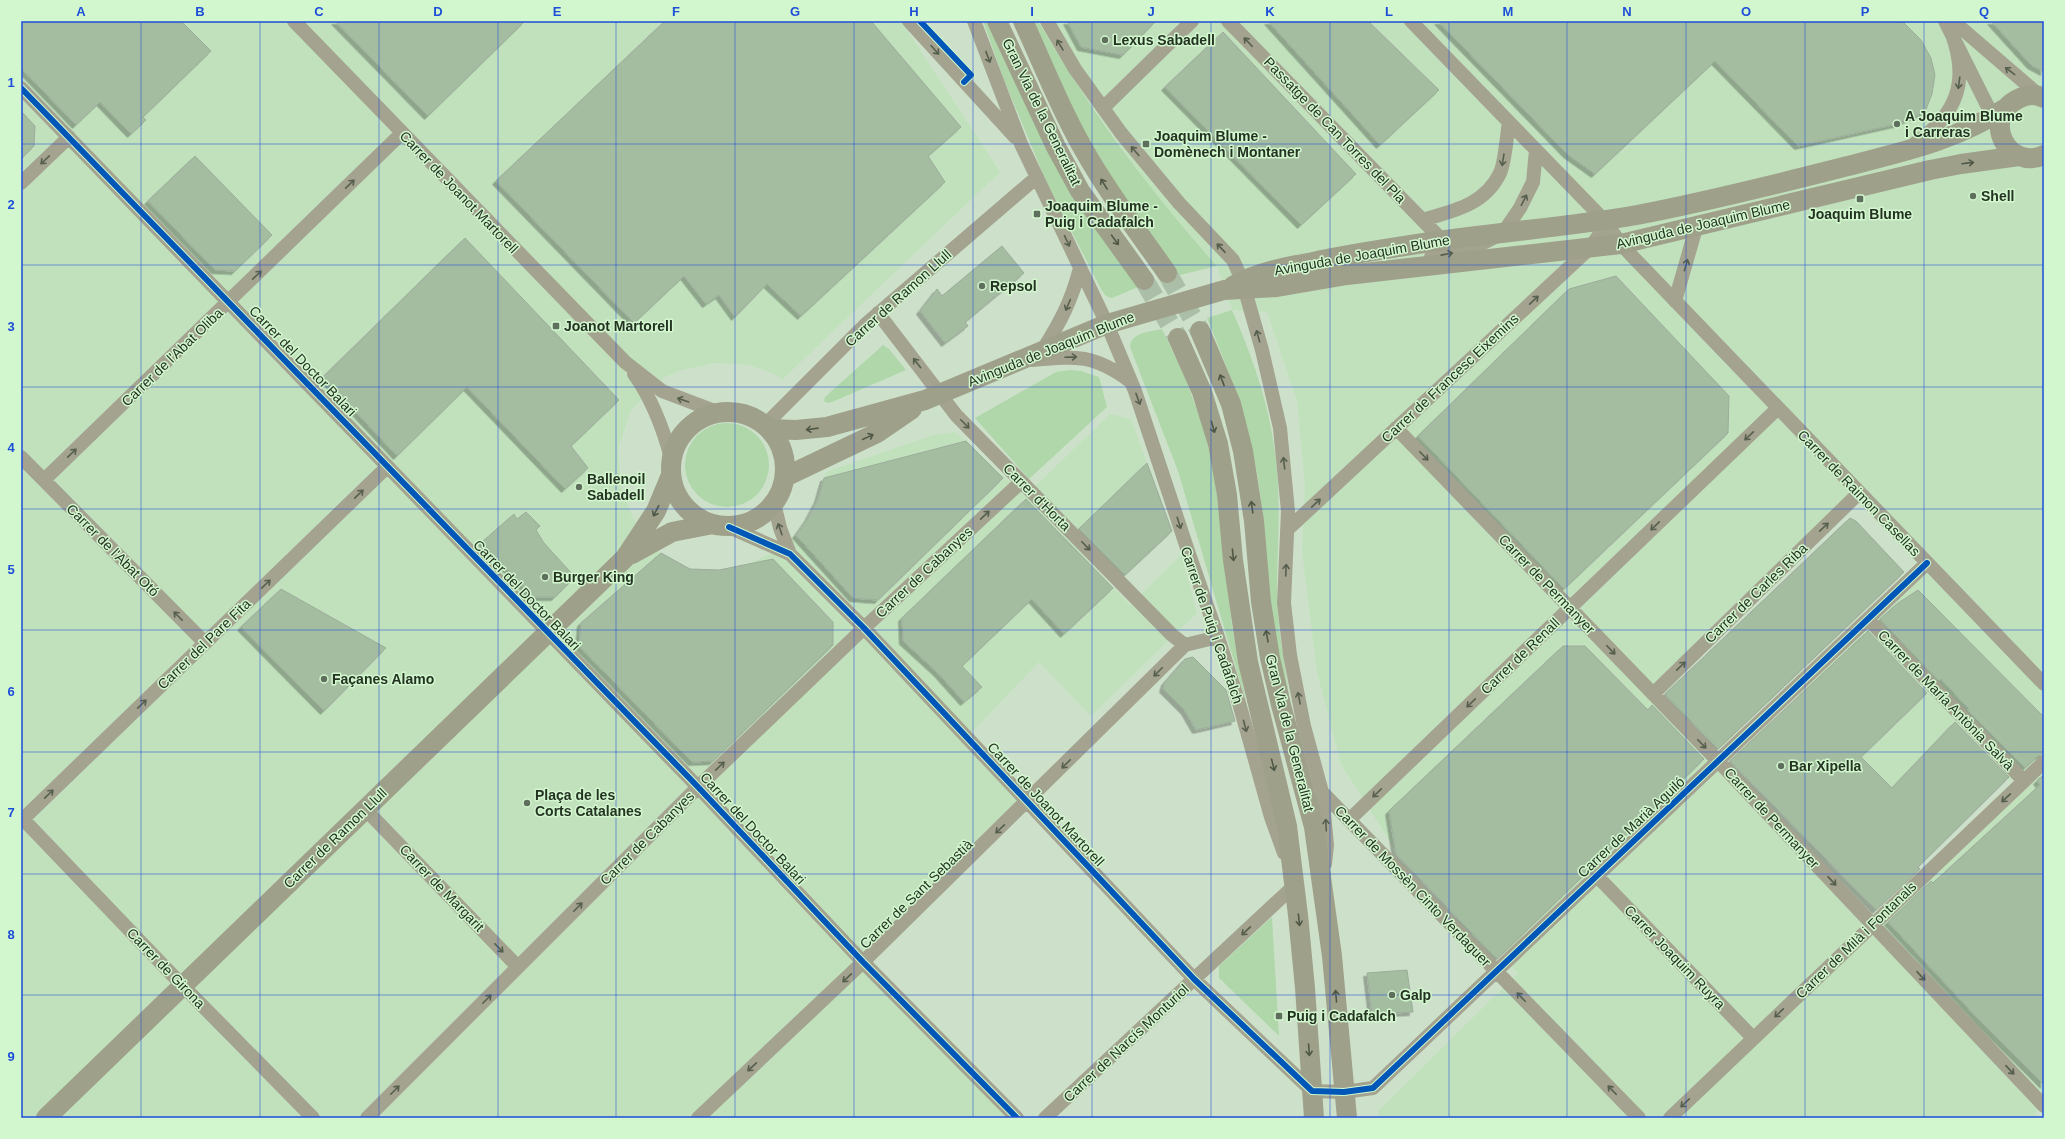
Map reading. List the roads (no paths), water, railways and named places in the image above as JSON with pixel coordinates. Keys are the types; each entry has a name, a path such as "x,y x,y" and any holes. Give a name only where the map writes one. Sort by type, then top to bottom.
{"main road":[{"name":"Gran Via de la Generalitat","path":"997,21 1056,147 1080,191 1144,280"},
{"name":"Gran Via de la Generalitat","path":"1023,21 1068,122 1083,150 1106,187 1167,273"},
{"name":"Avinguda de Joaquim Blume","path":"1244,285 1282,268 1442,240 1604,220 1716,198 1902,152 1942,140 1999,119 2012,101 2022,96 2042,97"},
{"path":"1999,119 2006,146 2019,156"},
{"name":"Avinguda de Joaquim Blume","path":"932,397 1107,324 1244,285 1621,244 1696,228 1930,170 2019,156 2030,158 2043,157"},
{"name":"Gran Via de la Generalitat","path":"1200,331 1228,398 1243,451 1254,521 1261,602 1270,658 1314,827 1332,956 1347,1118"},
{"name":"Gran Via de la Generalitat","path":"1178,338 1202,392 1222,464 1227,495 1233,560 1248,662 1278,785 1294,877 1305,988 1314,1118"},
{"path":"767,427 803,430 827,426 932,397"},
{"path":"785,477 877,433 932,397"},
{"path":"720,413 743,414 767,427 776,437 783,453 785,477 782,490 774,503 756,518 721,526 672,532 625,558 656,511 678,443 690,428 708,417 720,413"},
{"path":"671,466 683,503 690,512 721,526"},
{"name":"Carrer de Ramon Llull","path":"46,1118 625,558"}],"street":[{"name":"Carrer de Joanot Martorell","path":"294,21 626,362 662,391 720,413"},
{"name":"Carrer de Puig i Cadafalch","path":"909,21 1021,144"},
{"name":"Carrer de Puig i Cadafalch","path":"974,21 1021,144 1107,324 1131,382 1150,434 1188,554 1218,637 1272,817 1294,877"},
{"path":"1047,21 1075,69 1120,133 1174,197 1233,260 1244,285 1262,350 1280,428 1288,511 1284,603 1290,655 1304,726 1322,792 1327,845 1323,892"},
{"path":"1103,108 1192,21"},
{"name":"Passatge de Can Torres del Pla","path":"1228,21 1442,240"},
{"name":"Carrer de Raimon Casellas","path":"1411,21 1604,220 1621,244 1777,409 2044,684"},
{"path":"1950,24 2042,97"},
{"path":"1950,24 1999,119"},
{"path":"1902,152 1935,129 1951,109 1958,91 1960,76 1957,47 1950,24"},
{"name":"Carrer del Doctor Balari","path":"21,88 547,633 698,787 863,962 1017,1118"},
{"path":"1422,220 1456,210 1483,197 1501,173 1509,122"},
{"name":"Carrer de l'Abat Oliba","path":"44,480 402,133"},
{"path":"21,183 69,137"},
{"path":"1503,233 1520,208 1533,182 1536,150"},
{"name":"Carrer de Ramon Llull","path":"767,427 878,314 1037,177"},
{"name":"Carrer de Francesc Eixemins","path":"1287,530 1591,247 1599,235 1604,220"},
{"path":"1675,301 1696,228"},
{"name":"Avinguda de Joaquim Blume","path":"1382,271 1419,259 1478,246 1503,233"},
{"path":"1042,351 1062,318 1073,293 1080,268"},
{"name":"Carrer d'Horta","path":"878,314 932,397 956,416 1172,635 1185,645"},
{"path":"1019,361 1078,357 1099,362 1131,382"},
{"name":"Carrer de Joanot Martorell","path":"626,362 640,382 652,404 665,436 671,466"},
{"name":"Carrer de Renall","path":"1349,820 1777,409"},
{"name":"Carrer de Permanyer","path":"1396,428 1718,761 2044,1106"},
{"name":"Carrer de l'Abat Otó","path":"21,456 205,643"},
{"name":"Carrer del Pare Fita","path":"22,819 387,467"},
{"name":"Carrer de Cabanyes","path":"367,1118 698,787 864,628 1021,482"},
{"name":"Carrer de Carles Riba","path":"1653,694 1860,493"},
{"name":"Carrer de Joanot Martorell","path":"774,503 780,528 790,554"},
{"name":"Carrer de Joanot Martorell","path":"721,526 790,554 864,628 1194,979 1312,1091"},
{"name":"Carrer de Marià Aguiló","path":"1344,1092 1373,1088 1927,563"},
{"name":"Carrer de María Antònia Salvà","path":"1868,619 2024,781"},
{"path":"1185,645 1218,637"},
{"name":"Carrer de Sant Sebastià","path":"698,1118 863,962 1028,802 1185,645"},
{"name":"Carrer de Milà i Fontanals","path":"1670,1118 1872,924 2044,762"},
{"name":"Carrer de Mossèn Cinto Verdaguer","path":"1322,792 1639,1118"},
{"name":"Carrer de Margarit","path":"365,809 518,967"},
{"name":"Carrer de Girona","path":"22,819 313,1118"},
{"name":"Carrer Joaquim Ruyra","path":"1597,876 1753,1038"},
{"name":"Carrer de Narcís Monturiol","path":"1045,1118 1194,979 1294,877"},
{"path":"1312,1091 1344,1092"}],"tunnel":[{"path":"1167,273 1200,331"},
{"path":"1144,280 1178,338"}],"place":[{"name":"Lexus Sabadell","path":"1105,40"},
{"name":"A Joaquim Blume i Carreras","path":"1897,124"},
{"name":"Joaquim Blume - Domènech i Montaner","path":"1146,144"},
{"name":"Shell","path":"1973,196"},
{"name":"Joaquim Blume","path":"1860,199"},
{"name":"Joaquim Blume - Puig i Cadafalch","path":"1037,214"},
{"name":"Repsol","path":"982,286"},
{"name":"Joanot Martorell","path":"556,326"},
{"name":"Ballenoil Sabadell","path":"579,487"},
{"name":"Burger King","path":"545,577"},
{"name":"Façanes Alamo","path":"324,679"},
{"name":"Bar Xipella","path":"1781,766"},
{"name":"Plaça de les Corts Catalanes","path":"527,803"},
{"name":"Galp","path":"1392,995"},
{"name":"Puig i Cadafalch","path":"1279,1016"}]}
